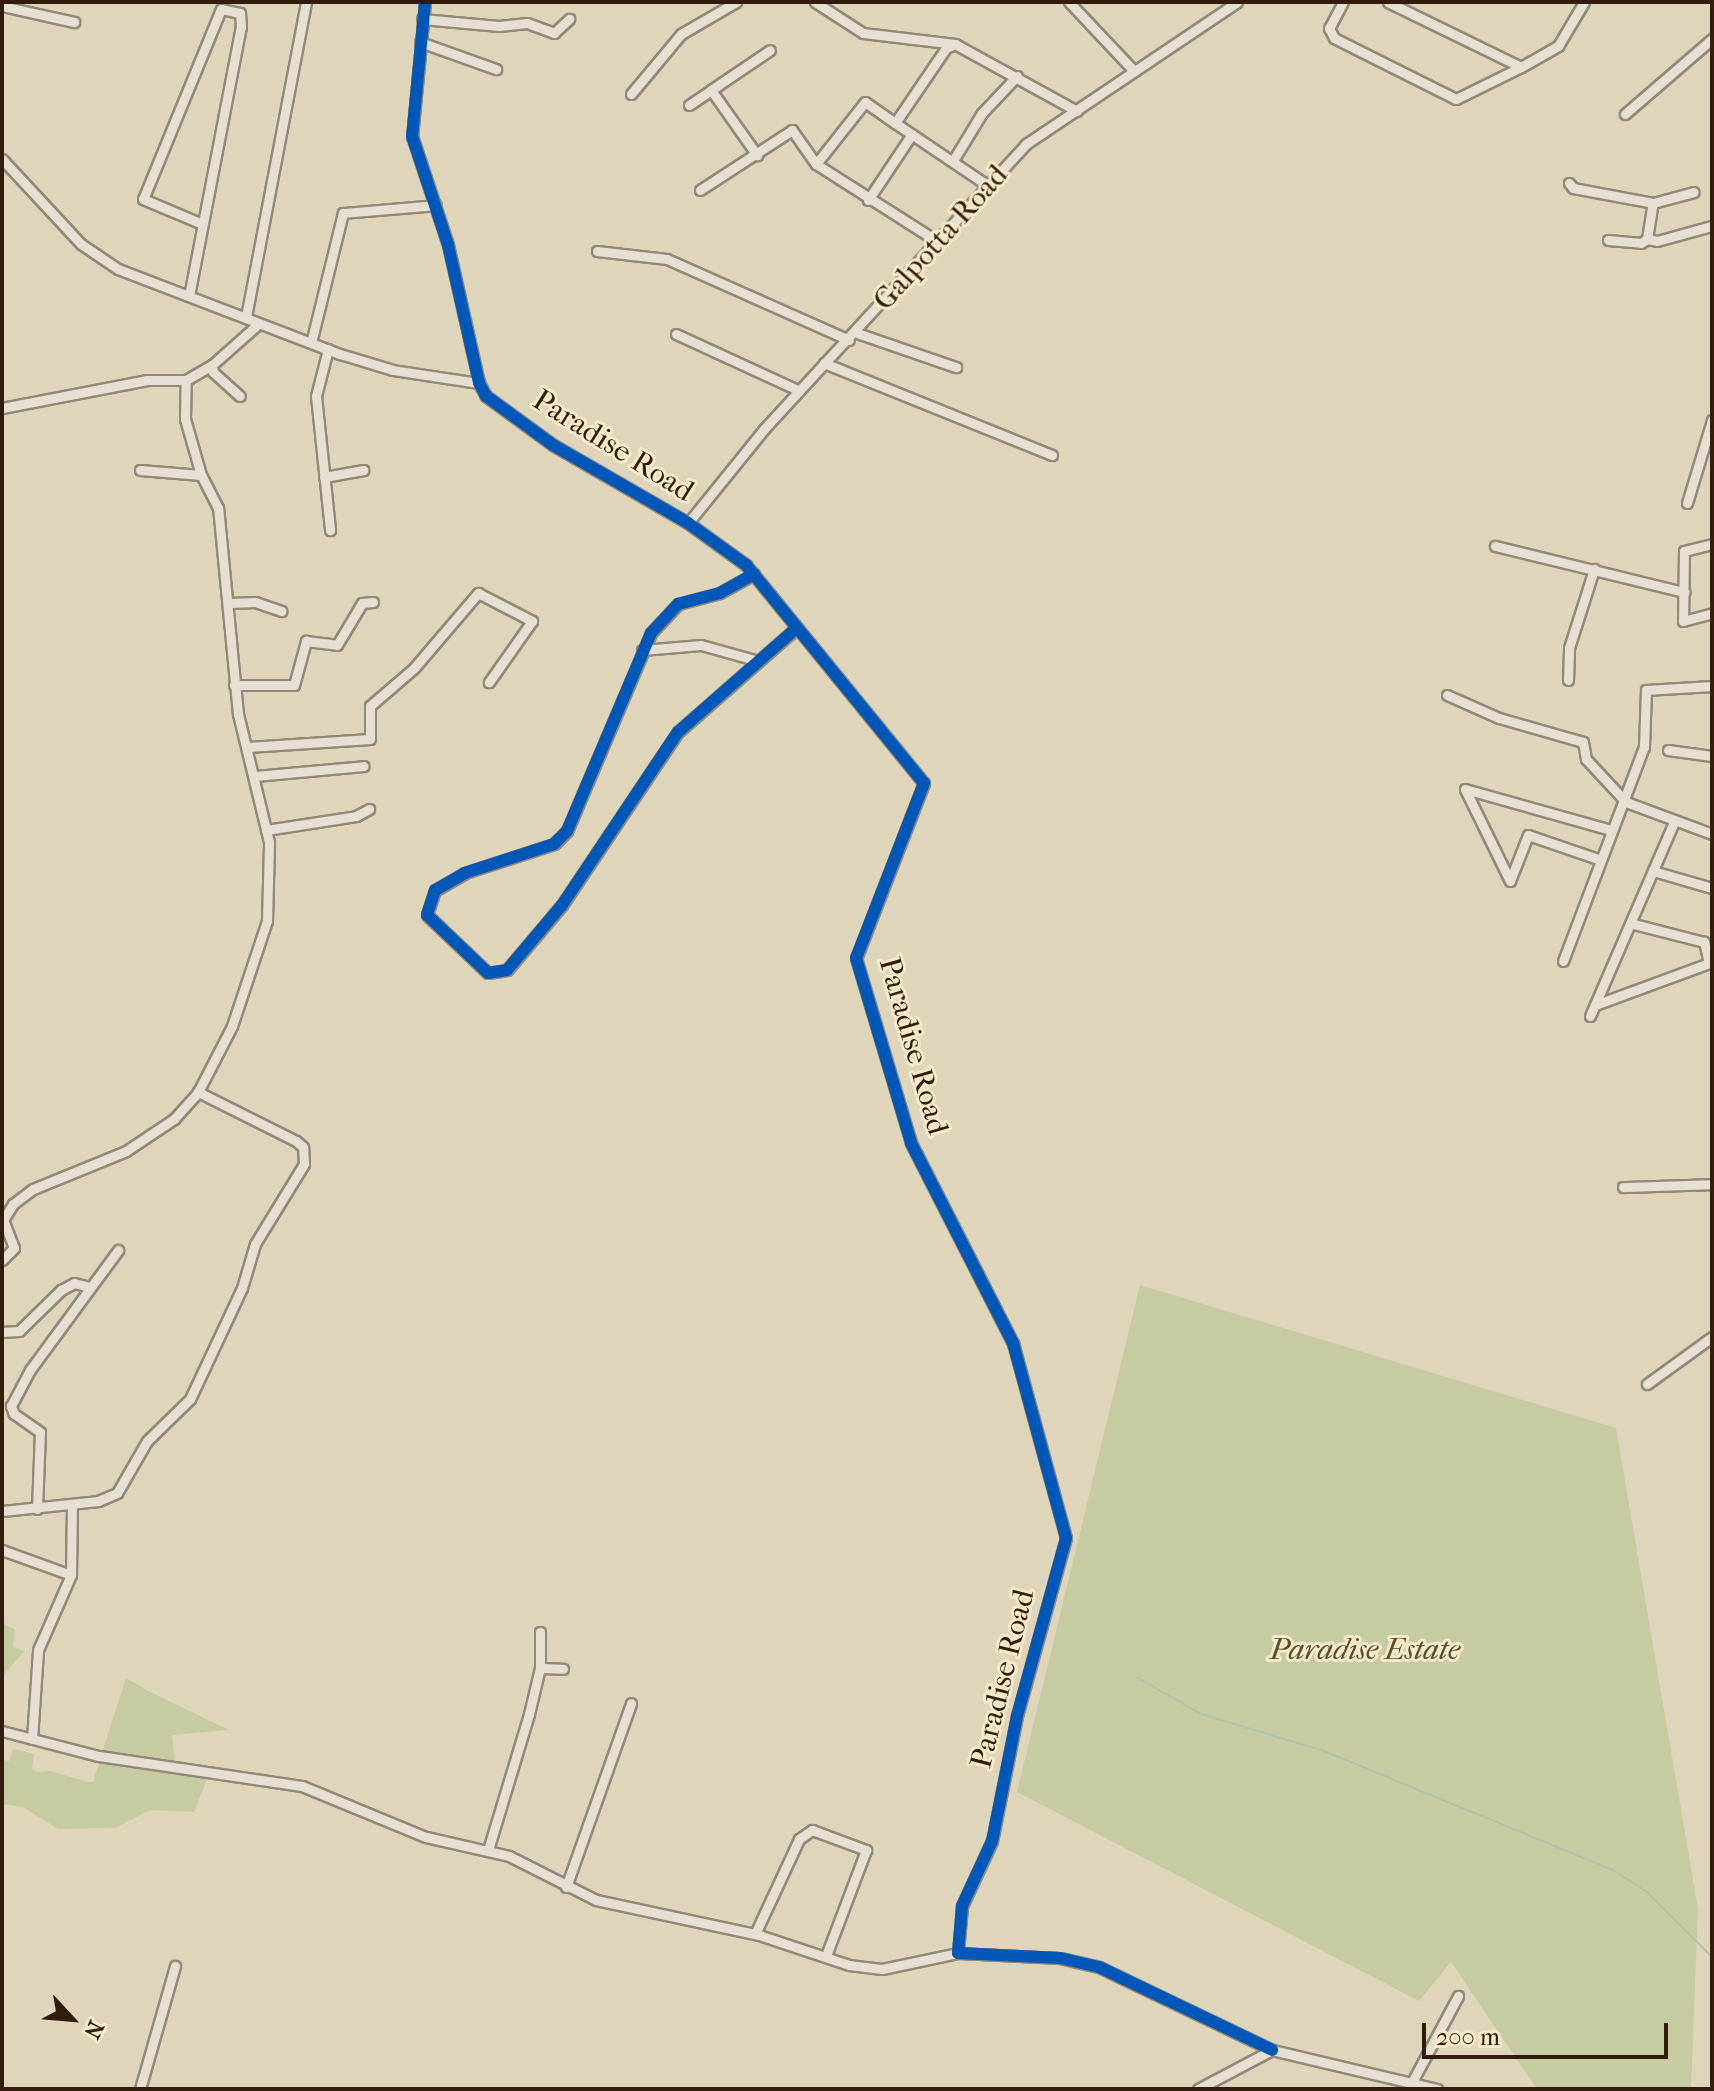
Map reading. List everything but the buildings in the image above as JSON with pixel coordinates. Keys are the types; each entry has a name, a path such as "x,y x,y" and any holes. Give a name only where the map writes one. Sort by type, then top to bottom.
{"street":[{"path":"189,296 200,223 244,2"},
{"path":"246,317 306,2"},
{"path":"2,159 97,257 246,317 256,326 393,370 479,383 436,205 412,136 425,2"},
{"path":"631,94 681,34 736,2"},
{"path":"815,2 863,33 955,44 1077,111"},
{"path":"1069,2 1134,71"},
{"path":"1343,2 1329,28 1334,38 1456,99 1558,46 1584,2"},
{"path":"1388,2 1521,67"},
{"name":"Galpotta Road","path":"688,523 798,390 853,336 1026,144 1235,3"},
{"path":"2,6 74,22"},
{"path":"200,223 143,199 221,9 240,13"},
{"path":"422,19 464,19 499,26 527,23 554,33 569,19"},
{"path":"1625,114 1712,39"},
{"path":"420,42 496,69"},
{"path":"895,123 946,48 955,44"},
{"path":"689,105 770,50"},
{"path":"954,159 982,113 1017,76"},
{"path":"711,90 757,155"},
{"path":"816,164 865,102 954,159 987,185"},
{"path":"700,190 792,130 816,164 868,200 937,241"},
{"path":"868,200 912,134"},
{"path":"1569,183 1573,188 1653,203 1694,192"},
{"path":"1647,239 1653,203"},
{"path":"311,343 343,213 436,205"},
{"path":"1608,240 1657,241 1712,226"},
{"path":"597,251 667,259 853,336 956,367"},
{"path":"2,408 147,380 186,380 212,365 256,326"},
{"path":"676,334 798,390"},
{"path":"328,349 316,396 330,530"},
{"path":"824,363 1052,455"},
{"path":"212,365 213,372 240,396"},
{"path":"2,1260 14,1248 3,1220 13,1204 33,1189 126,1151 174,1119 198,1092 232,1026 267,921 271,868 266,830 234,685 229,603 218,508 201,475 185,419 186,380"},
{"name":"Paradise Road","path":"479,383 486,396 553,445 688,523 754,574 794,630 924,783 856,958 911,1143 1013,1343 1066,1538 1017,1716 992,1841 962,1906 958,1953"},
{"path":"1687,503 1712,420"},
{"path":"140,470 201,475"},
{"path":"324,477 363,470"},
{"path":"1712,544 1684,551 1683,621 1712,613"},
{"path":"1495,546 1684,592"},
{"path":"1568,680 1569,648 1594,569"},
{"path":"754,574 720,593 678,604 642,650 567,831 554,844 465,873 435,890 427,915 488,973 507,970 562,905 678,732 755,660 794,630"},
{"path":"248,747 370,739 370,706 414,668 478,593 532,621 489,682"},
{"path":"229,603 255,602 281,611"},
{"path":"234,685 294,685 306,641 337,645 362,603 373,602"},
{"path":"642,650 701,645 755,660"},
{"path":"1563,961 1588,901 1598,859 1626,802 1644,747 1646,690 1712,686"},
{"path":"1447,695 1499,718 1583,742 1586,759 1626,802 1673,824 1712,834"},
{"path":"1668,750 1712,756"},
{"path":"255,776 364,766"},
{"path":"1598,859 1528,835 1510,881 1465,789 1611,830"},
{"path":"266,830 356,816 369,809"},
{"path":"1590,1016 1673,824"},
{"path":"1653,871 1712,888"},
{"path":"1595,1005 1709,963 1704,942 1630,923"},
{"path":"2,1511 72,1505 117,1493 147,1441 190,1399 242,1288 255,1244 304,1164 303,1147 296,1141 198,1092"},
{"path":"1623,1187 1712,1184"},
{"path":"37,1509 40,1432 14,1414 11,1406 118,1250"},
{"path":"2,1332 19,1331 61,1290 74,1283 90,1287"},
{"path":"1647,1384 1712,1337"},
{"path":"32,1739 38,1650 71,1575 72,1505"},
{"path":"2,1550 71,1575"},
{"path":"488,1850 540,1668 540,1632"},
{"path":"540,1668 563,1669"},
{"path":"566,1887 631,1703"},
{"path":"2,1731 99,1756 302,1786 426,1837 488,1850 566,1887 653,1915 755,1934 882,1969 958,1953 1060,1958 1099,1967 1272,2050 1437,2089"},
{"path":"755,1934 799,1839 812,1830 866,1850 826,1956"},
{"path":"140,2089 175,1966"},
{"path":"1411,2084 1458,1996"},
{"path":"1198,2089 1272,2050"}],"green space":[{"name":"Paradise Estate","path":"1140,1285 1616,1428 1698,1909 1691,2089 1537,2089 1451,1962 1419,2001 1017,1792"},
{"path":"2,1622 15,1630 13,1647 24,1651 2,1677"},
{"path":"126,1678 229,1730 172,1735 175,1762 102,1752"},
{"path":"13,1749 34,1754 32,1769 38,1772 50,1771 88,1782 93,1782 100,1761 209,1774 194,1812 150,1810 115,1828 58,1829 23,1807 2,1804 2,1760 9,1761"}],"waterway":[{"path":"1138,1678 1201,1714 1324,1751 1613,1870 1647,1892 1712,1957"}],"cycle path":[{"path":"425,2 412,136 448,245 479,383 486,396 553,445 688,523 746,565 924,783 856,958 911,1143 1013,1343 1066,1538 1017,1716 992,1841 962,1906 958,1953 1060,1958 1099,1967 1272,2050"},
{"path":"754,574 720,593 678,604 651,633 567,831 554,844 465,873 435,890 427,915 488,973 507,970 562,905 678,732 794,630"}]}
